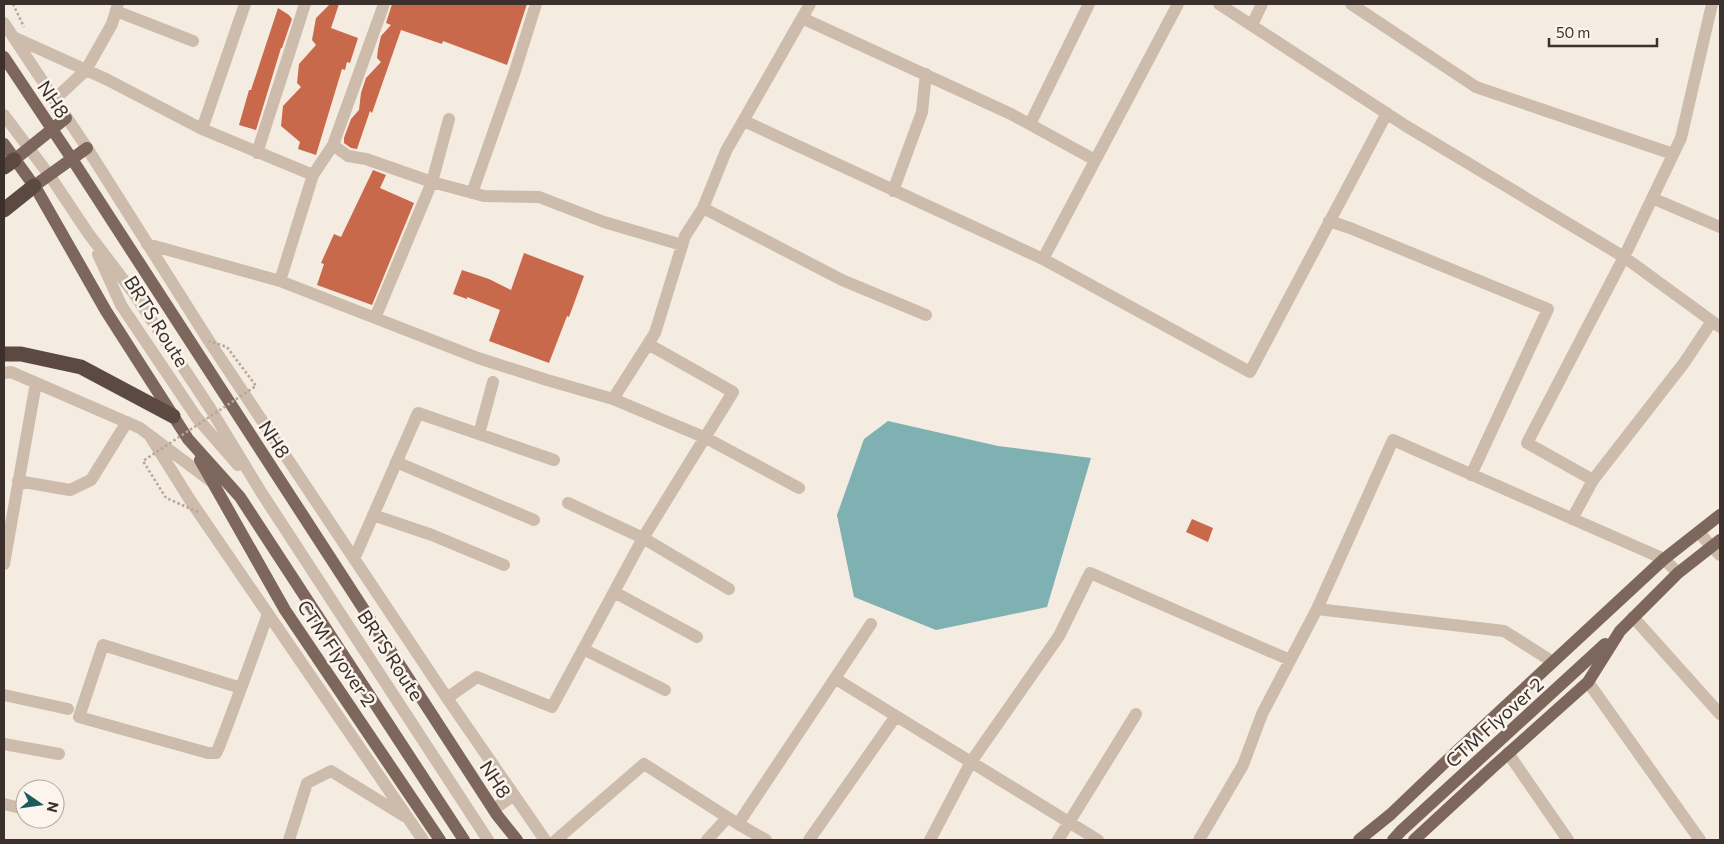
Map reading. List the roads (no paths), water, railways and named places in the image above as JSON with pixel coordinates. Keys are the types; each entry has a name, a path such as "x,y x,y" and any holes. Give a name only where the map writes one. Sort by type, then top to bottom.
{"highway":[{"path":"4,210 34,186"},
{"path":"4,354 21,354 81,367 174,416"}],"main road":[{"name":"NH8","path":"4,57 494,810 516,840"},
{"path":"9,164 66,118"},
{"path":"4,144 9,164 34,186 106,311 188,439 240,497 464,840"},
{"path":"34,186 87,148"},
{"name":"CTM Flyover 2","path":"188,439 286,610 440,840"},
{"path":"1359,840 1391,814 1664,559 1720,515"},
{"path":"1414,840 1588,682 1620,630 1678,573 1717,547"},
{"name":"CTM Flyover 2","path":"1393,840 1620,630"},
{"path":"1368,840 1391,814"}],"street":[{"path":"202,129 245,4"},
{"path":"257,153 305,4"},
{"path":"280,281 313,175 333,145 384,4"},
{"path":"472,193 515,71 536,4"},
{"path":"613,399 655,333 685,236 703,208 726,151 810,4"},
{"path":"1030,124 1089,4"},
{"path":"1043,259 1178,4"},
{"path":"1219,4 1387,113 1624,257 1716,324 1593,480 1572,519"},
{"path":"1252,25 1262,4"},
{"path":"1351,4 1476,87 1673,154"},
{"path":"1593,480 1527,443 1624,257 1681,138 1712,4"},
{"path":"54,100 86,70 112,24 117,7 193,41"},
{"path":"802,18 1030,124 1095,160"},
{"path":"4,23 87,148 209,341 447,698 545,840"},
{"path":"12,36 86,70 202,129 313,175"},
{"path":"893,191 922,112 926,74"},
{"name":"BRTS Route","path":"4,110 12,127"},
{"path":"744,120 893,191 1043,259 1250,372 1387,113"},
{"name":"BRTS Route","path":"4,115 30,148 88,233 135,295 210,408 262,492 488,840"},
{"path":"375,318 432,182 449,119"},
{"path":"333,145 348,156 366,158 432,182 484,196 539,198 604,222 682,245"},
{"path":"1652,198 1720,226"},
{"path":"703,208 842,280 926,315"},
{"path":"1330,222 1350,228 1548,309 1471,475"},
{"name":"BRTS Route","path":"88,233 121,305 197,418 262,492"},
{"path":"147,244 280,281 478,358 613,399 706,438 799,488"},
{"path":"447,698 477,677 552,706 643,538 733,392 648,344"},
{"path":"4,373 11,372 140,428 212,482"},
{"path":"479,434 493,382"},
{"path":"4,564 36,383"},
{"path":"354,558 418,413 554,460"},
{"path":"18,481 70,490 91,480 127,422"},
{"path":"150,436 198,512 423,840"},
{"path":"1199,840 1243,765 1262,714 1316,609 1393,440 1664,559 1678,573"},
{"path":"396,462 534,520"},
{"path":"568,503 643,538 729,588"},
{"path":"373,515 432,535 504,565"},
{"path":"1698,532 1717,547"},
{"path":"930,840 971,762 1059,636 1090,573 1290,660"},
{"path":"614,592 697,637"},
{"path":"1316,609 1504,631 1553,662"},
{"path":"241,688 103,645 79,717 208,753 216,753 241,688 268,614"},
{"path":"1633,617 1720,714"},
{"path":"707,840 733,821 836,679 871,624"},
{"path":"583,649 664,690"},
{"path":"836,679 1098,840"},
{"path":"1588,682 1700,840"},
{"path":"4,694 68,708"},
{"path":"1058,840 1136,714"},
{"path":"809,840 896,716"},
{"path":"4,744 59,754"},
{"path":"1508,753 1568,840"},
{"path":"556,840 644,764 766,840"},
{"path":"289,840 307,783 332,771 408,818"},
{"path":"494,810 514,795"}],"water":[{"path":"888,421 998,446 1091,458 1047,607 936,630 854,597 837,515 864,439"}]}
